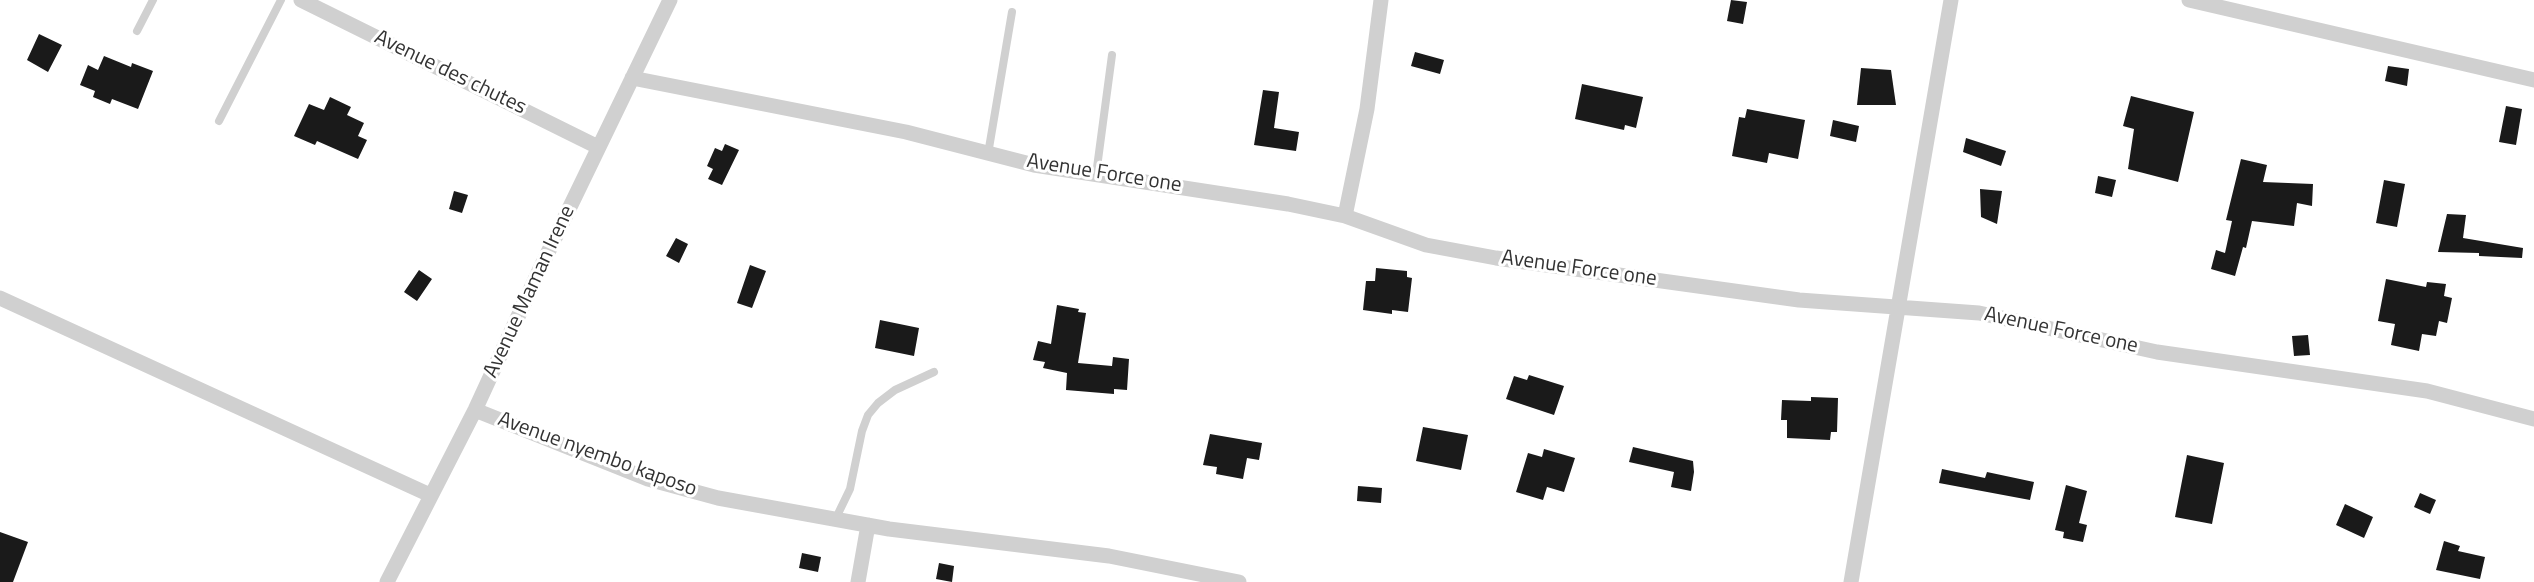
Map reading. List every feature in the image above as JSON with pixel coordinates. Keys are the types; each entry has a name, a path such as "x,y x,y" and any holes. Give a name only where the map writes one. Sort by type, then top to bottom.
{"street":[{"name":"Avenue des chutes","path":"301,0 598,147"},
{"name":"Avenue Maman Irene","path":"387,582 475,410 598,147 670,0"},
{"path":"1345,216 1367,109 1381,0"},
{"path":"1851,582 1900,309 1951,0"},
{"path":"2190,0 2534,80"},
{"name":"Avenue Force one","path":"632,78 906,132 987,154 1096,175 1199,189 1345,216 1426,245 1496,258 1799,300 1979,313 2157,352 2427,391 2534,419"},
{"path":"0,298 430,495"},
{"name":"Avenue nyembo kaposo","path":"475,410 648,478 718,498 868,525 1109,556 1239,582"},
{"path":"858,582 868,525"}],"lane":[{"path":"137,32 153,0"},
{"path":"219,121 281,0"},
{"path":"987,154 1012,12"},
{"path":"1096,175 1112,55"},
{"path":"836,518 850,489 862,431 868,416 878,403 895,390 934,372"}],"building":[{"path":"1731,0 1747,2 1743,24 1727,21"},
{"path":"39,34 62,45 48,72 27,60"},
{"path":"1415,52 1444,60 1440,74 1411,66"},
{"path":"104,56 131,67 132,63 153,71 138,109 112,99 110,104 93,97 95,91 80,85 88,65 98,70"},
{"path":"2388,66 2409,69 2407,86 2385,81"},
{"path":"1861,68 1891,70 1896,105 1857,105"},
{"path":"1582,84 1643,97 1636,128 1625,125 1624,130 1575,119"},
{"path":"1263,90 1279,92 1274,128 1299,132 1296,151 1254,145"},
{"path":"2131,96 2194,112 2178,182 2128,169 2134,129 2123,126"},
{"path":"330,97 351,107 347,115 364,123 358,136 367,140 358,159 317,141 315,145 294,136 309,104 324,110"},
{"path":"2506,106 2522,109 2516,145 2499,142"},
{"path":"1747,109 1805,120 1798,159 1769,153 1767,163 1732,156 1739,117 1745,118"},
{"path":"1833,120 1859,126 1856,142 1830,136"},
{"path":"1966,138 2006,151 2001,166 1963,152"},
{"path":"725,144 739,150 722,185 708,179 713,169 707,166 715,148 722,151"},
{"path":"2241,159 2267,165 2263,182 2313,184 2312,206 2297,203 2294,226 2252,221 2246,248 2243,247 2235,276 2211,269 2216,250 2225,253 2232,221 2226,220"},
{"path":"2098,176 2116,180 2112,197 2095,193"},
{"path":"2384,180 2405,184 2397,227 2376,223"},
{"path":"1980,189 2002,191 1997,224 1981,217"},
{"path":"454,191 468,195 462,213 449,209"},
{"path":"2447,214 2466,215 2463,238 2523,248 2522,258 2479,256 2479,253 2438,252"},
{"path":"676,238 688,244 679,263 666,256"},
{"path":"750,265 766,271 752,308 737,303"},
{"path":"1376,268 1407,271 1407,277 1412,278 1408,312 1392,310 1392,314 1363,310 1366,281 1375,281"},
{"path":"419,270 432,279 417,301 404,292"},
{"path":"2386,279 2426,287 2427,282 2446,284 2444,296 2452,298 2447,323 2439,321 2436,336 2422,334 2419,351 2391,345 2395,324 2378,321"},
{"path":"1057,305 1079,309 1078,312 1086,313 1078,363 1112,366 1113,357 1129,359 1127,390 1114,389 1114,394 1066,390 1067,373 1043,368 1045,362 1033,360 1038,341 1051,344"},
{"path":"880,320 919,328 914,356 875,348"},
{"path":"2308,335 2310,355 2294,356 2292,336"},
{"path":"1529,375 1564,386 1554,415 1506,399 1514,376 1527,380"},
{"path":"1811,397 1838,398 1837,432 1831,432 1830,440 1787,438 1787,420 1781,420 1782,400 1811,401"},
{"path":"1423,427 1468,435 1461,470 1416,461"},
{"path":"1210,434 1262,443 1259,460 1247,458 1243,479 1216,474 1217,467 1203,465"},
{"path":"1633,447 1693,461 1691,491 1671,487 1674,472 1629,462"},
{"path":"1544,449 1575,458 1564,492 1547,487 1543,500 1516,492 1528,453 1542,457"},
{"path":"2187,455 2224,463 2212,524 2175,517"},
{"path":"1942,469 1985,478 1987,472 2034,482 2030,500 1939,483"},
{"path":"2066,485 2087,491 2079,523 2087,525 2083,542 2063,538 2064,532 2055,530"},
{"path":"1358,486 1382,488 1381,503 1357,501"},
{"path":"2420,493 2436,500 2430,514 2414,507"},
{"path":"2345,504 2373,517 2364,538 2336,525"},
{"path":"0,532 28,542 13,582 0,582"},
{"path":"2444,541 2460,546 2458,551 2485,557 2480,579 2436,570"},
{"path":"802,553 821,557 818,572 799,568"},
{"path":"939,563 954,566 952,582 936,579"}]}
